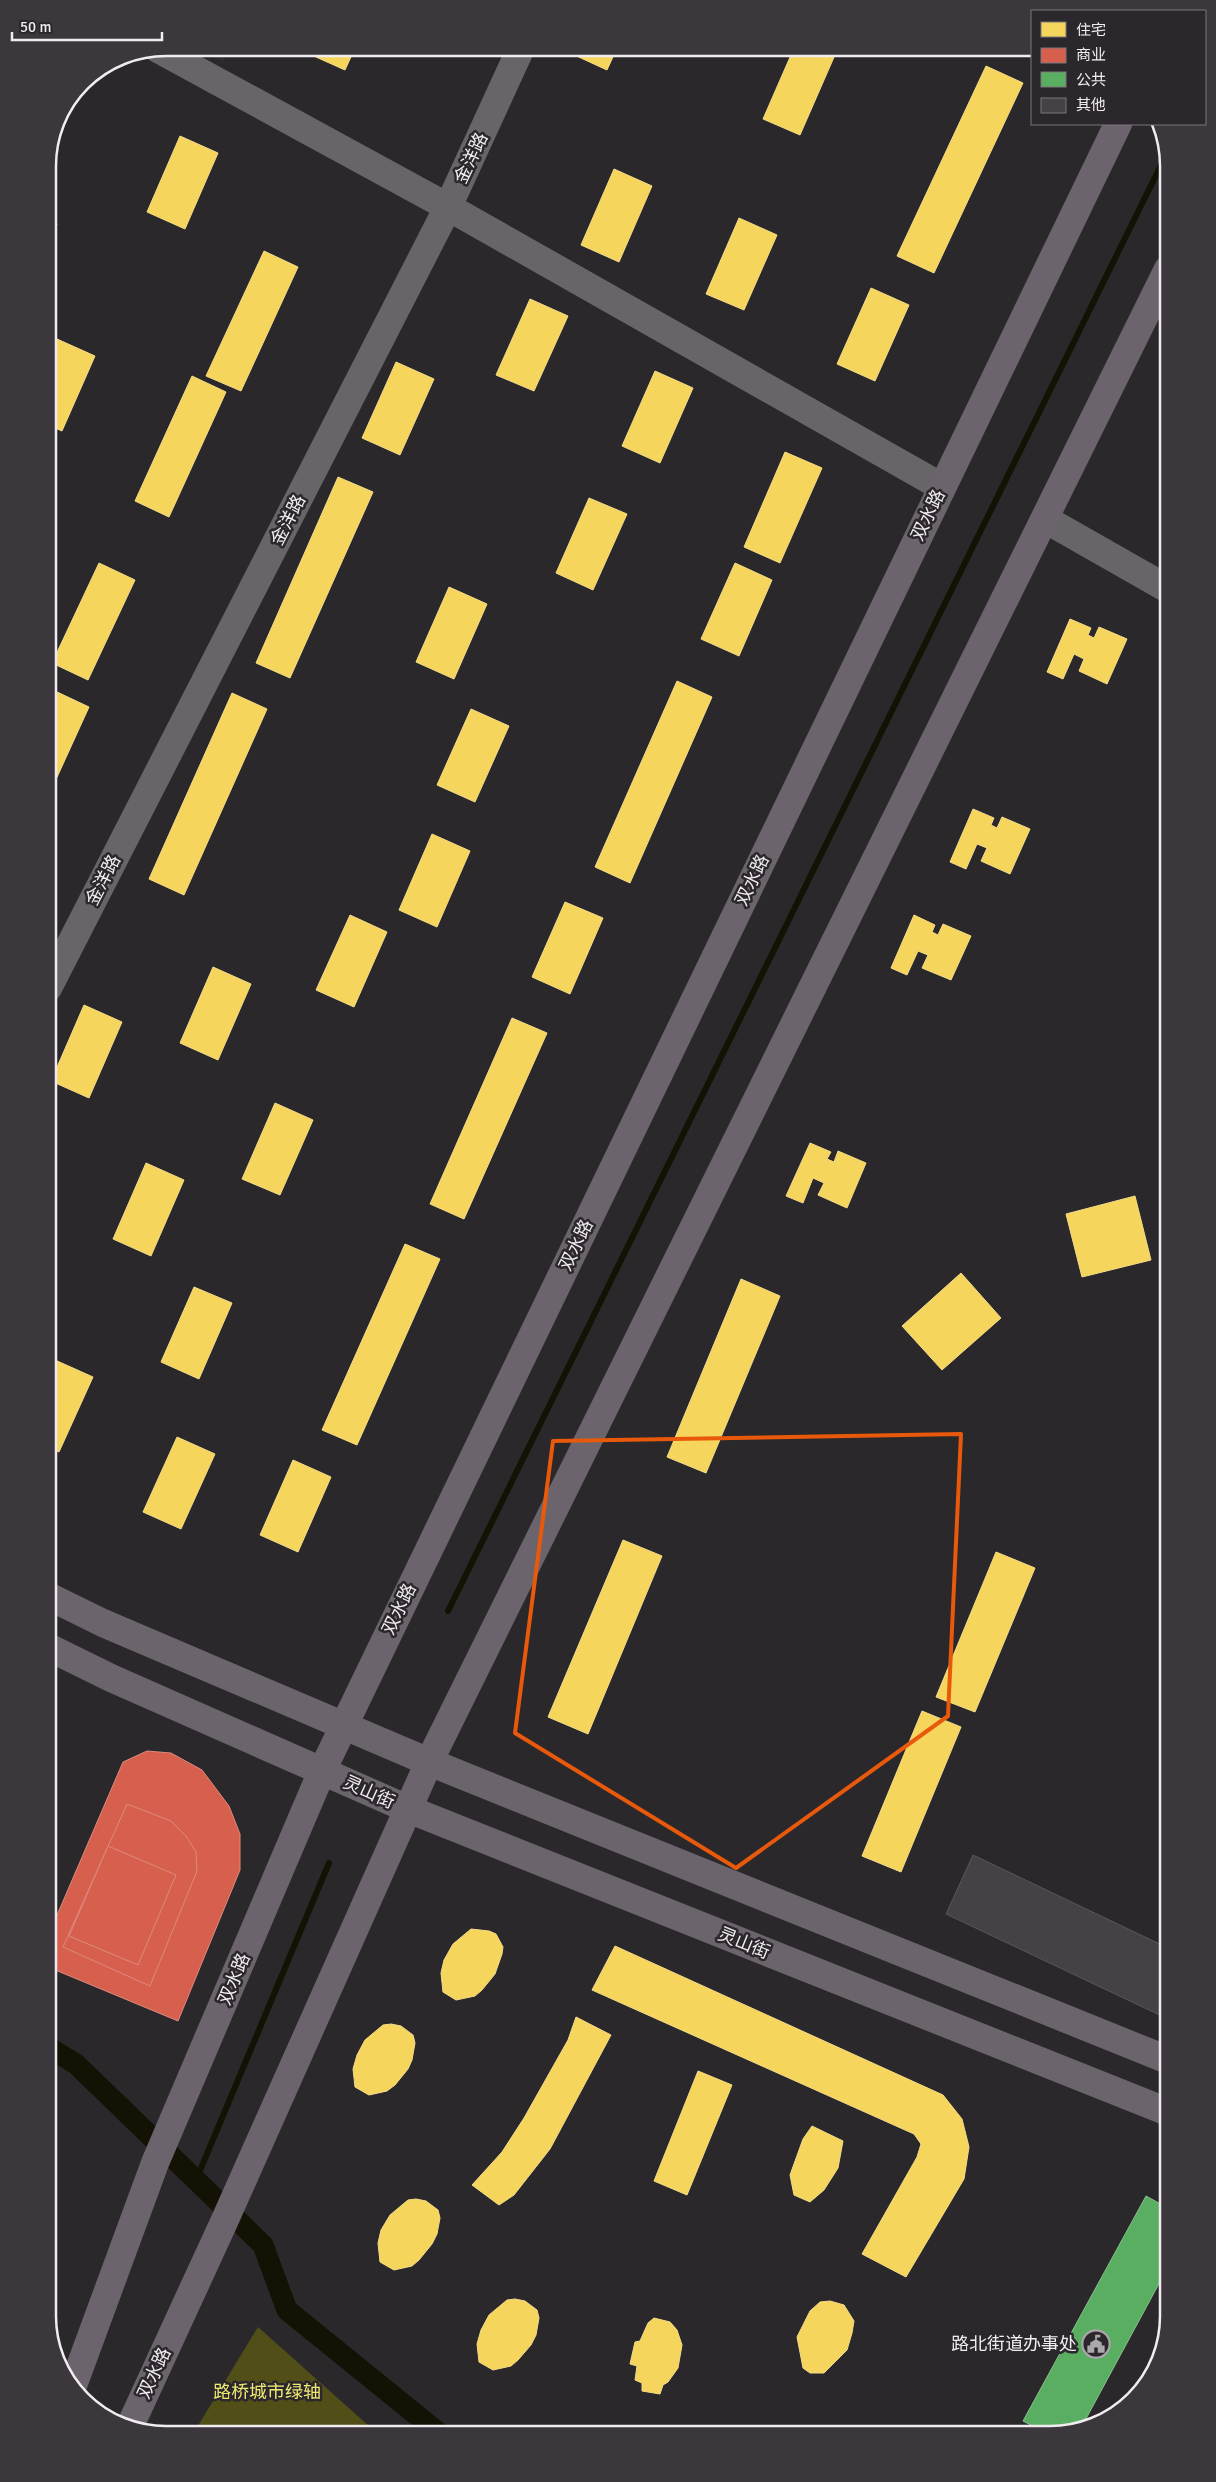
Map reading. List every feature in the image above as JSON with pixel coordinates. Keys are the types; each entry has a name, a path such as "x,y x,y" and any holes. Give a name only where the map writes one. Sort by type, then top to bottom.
{"main road":[{"name":"双水路","path":"76,2378 155,2163 322,1771 1118,125"},
{"name":"双水路","path":"133,2420 224,2222 429,1762 1160,285"},
{"path":"56,1600 103,1623 429,1762 1160,2057"},
{"name":"灵山街","path":"56,1651 111,1678 408,1809 1160,2109"}],"street":[{"path":"171,56 448,207 942,486"},
{"name":"金洋路","path":"56,972 448,207 517,56"},
{"path":"1045,519 1160,584"}],"highlighted area":[{"path":"961,1434 948,1716 736,1868 515,1733 553,1441"}],"shaded area":[{"path":"212,56 226,56 223,62"}],"green space":[{"name":"路桥城市绿轴","path":"258,2327 369,2426 198,2426"}],"building: 住宅":[{"path":"314,56 351,56 345,70"},
{"path":"577,56 613,56 607,70"},
{"path":"791,56 835,56 800,135 763,119"},
{"path":"986,66 1023,83 934,273 897,256"},
{"path":"180,136 218,153 185,229 147,212"},
{"path":"614,169 652,186 619,262 581,245"},
{"path":"739,218 777,235 744,310 706,294"},
{"path":"264,251 298,267 241,391 206,376"},
{"path":"871,288 909,305 875,381 837,364"},
{"path":"530,299 568,316 534,391 496,375"},
{"path":"57,339 95,356 62,431 56,428"},
{"path":"396,362 434,379 400,455 362,438"},
{"path":"655,371 693,388 660,463 622,446"},
{"path":"192,376 226,392 169,517 135,501"},
{"path":"785,452 822,468 780,563 744,547"},
{"path":"338,477 373,492 290,678 256,663"},
{"path":"589,498 627,514 593,590 556,573"},
{"path":"99,563 135,580 88,680 56,665 56,654"},
{"path":"735,563 772,580 739,656 701,639"},
{"path":"449,587 487,604 454,679 416,662"},
{"path":"1070,619 1091,628 1088,635 1094,638 1099,627 1127,639 1107,684 1079,671 1084,659 1074,654 1063,679 1047,672"},
{"path":"677,681 712,697 630,883 595,867"},
{"path":"56,691 89,707 56,779"},
{"path":"232,693 267,709 184,895 149,879"},
{"path":"471,709 509,726 475,802 437,785"},
{"path":"973,809 994,818 991,825 997,828 1002,817 1030,829 1010,874 981,861 987,848 977,844 966,869 950,862"},
{"path":"432,834 470,851 437,927 399,910"},
{"path":"565,902 603,918 570,994 532,977"},
{"path":"350,915 387,932 354,1007 316,990"},
{"path":"914,915 935,925 932,932 938,935 943,924 971,936 951,980 922,968 928,955 918,951 907,975 891,968"},
{"path":"213,967 251,984 218,1060 180,1043"},
{"path":"84,1005 122,1022 89,1098 56,1083 56,1069"},
{"path":"512,1018 547,1033 464,1219 430,1204"},
{"path":"275,1103 313,1120 280,1195 242,1179"},
{"path":"810,1143 831,1152 827,1159 834,1162 838,1151 866,1163 847,1208 818,1195 824,1183 813,1178 803,1203 786,1196"},
{"path":"146,1163 184,1180 151,1256 113,1239"},
{"path":"1135,1196 1151,1260 1082,1277 1066,1214"},
{"path":"405,1244 440,1259 357,1445 322,1430"},
{"path":"961,1273 1001,1318 942,1370 902,1326"},
{"path":"741,1279 780,1296 706,1473 667,1457"},
{"path":"194,1287 232,1303 199,1379 161,1362"},
{"path":"56,1360 93,1377 59,1452 56,1451"},
{"path":"177,1437 215,1454 181,1529 143,1512"},
{"path":"293,1460 331,1477 298,1552 260,1535"},
{"path":"623,1540 662,1556 588,1734 548,1717"},
{"path":"996,1552 1035,1568 975,1712 936,1697"},
{"path":"922,1711 961,1727 901,1872 862,1856"},
{"path":"471,1929 489,1931 496,1934 503,1947 502,1954 495,1974 482,1990 475,1996 456,2000 443,1992 441,1973 444,1960 453,1944"},
{"path":"615,1946 943,2095 962,2119 969,2147 964,2179 906,2277 862,2254 917,2157 921,2144 914,2134 592,1990"},
{"path":"576,2017 611,2035 550,2149 514,2195 499,2205 472,2185 502,2152 524,2118 568,2040"},
{"path":"383,2025 401,2026 413,2035 415,2043 412,2060 408,2069 395,2085 387,2091 369,2095 355,2087 353,2069 357,2055 365,2040"},
{"path":"698,2071 732,2085 687,2195 654,2181"},
{"path":"812,2126 843,2141 838,2168 824,2190 810,2202 794,2195 790,2175 803,2139"},
{"path":"408,2200 426,2201 438,2210 440,2218 437,2234 432,2244 412,2266 394,2270 380,2262 378,2243 381,2230 390,2215"},
{"path":"507,2300 525,2301 537,2310 539,2318 536,2335 531,2345 511,2366 493,2370 479,2362 477,2344 481,2330 489,2315"},
{"path":"830,2301 844,2305 854,2321 852,2333 847,2350 824,2373 810,2373 803,2368 797,2337 810,2311 820,2302"},
{"path":"654,2318 670,2322 677,2330 682,2345 678,2368 668,2382 663,2385 660,2394 642,2391 642,2383 635,2380 637,2366 630,2364 635,2342 640,2341 648,2323"}],"building: 商业":[{"path":"147,1751 171,1753 202,1770 229,1806 240,1834 240,1870 178,2021 56,1970 56,1917 123,1762"},
{"path":"127,1804 171,1821 186,1836 196,1852 197,1871 150,1986 63,1947"},
{"path":"108,1846 176,1875 138,1965 69,1936"}],"building: 公共":[{"name":"路北街道办事处","path":"1146,2196 1160,2204 1160,2282 1086,2419 1057,2426 1033,2426 1023,2421"}],"building: 其他":[{"path":"973,1855 1160,1944 1160,2015 946,1914"}],"waterway":[{"path":"448,1611 1160,167"},
{"path":"196,2180 329,1863"},
{"path":"56,2052 76,2064 263,2245 287,2310 430,2426"}],"place":[{"name":"路北街道办事处","path":"1096,2344"}]}
